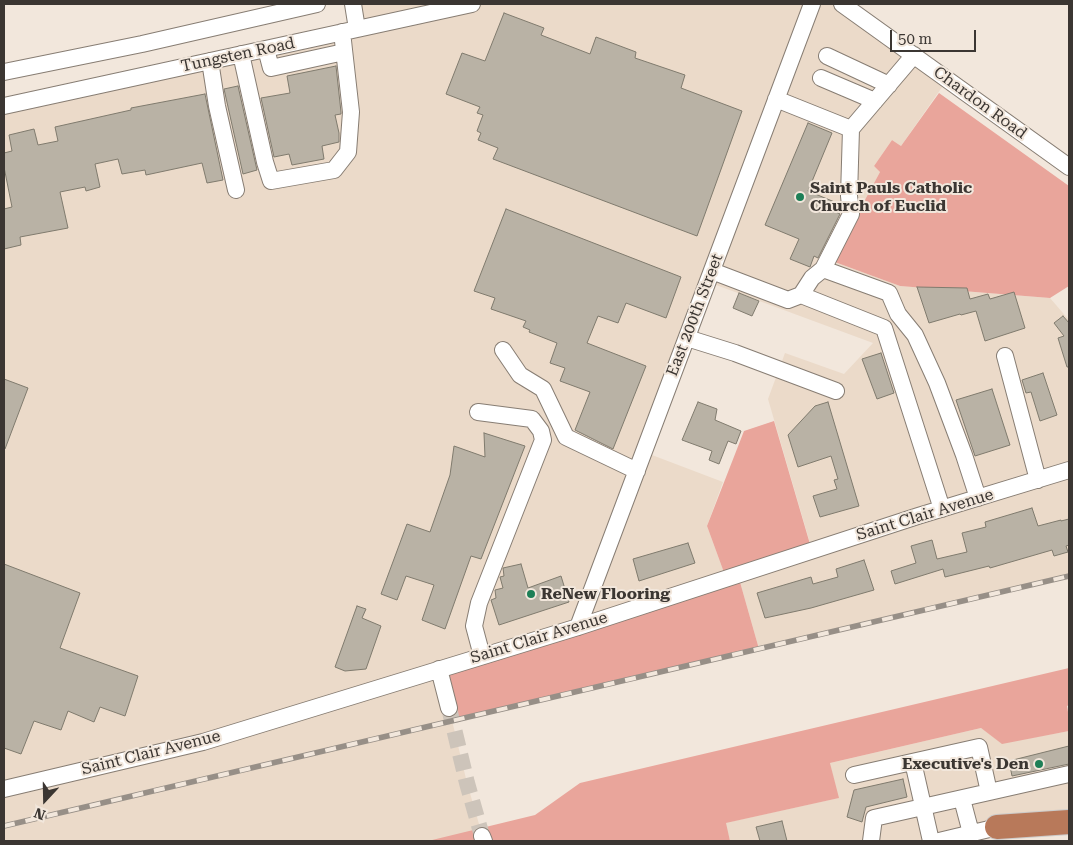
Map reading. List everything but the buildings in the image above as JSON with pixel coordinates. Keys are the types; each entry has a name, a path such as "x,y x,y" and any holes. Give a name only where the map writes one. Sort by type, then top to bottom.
{"highway":[{"path":"997,827 1069,822"}],"street":[{"path":"4,72 142,44 317,4"},
{"path":"241,54 271,181 334,170 348,152 351,112 344,52 350,30 353,4"},
{"name":"Tungsten Road","path":"4,106 472,4"},
{"name":"East 200th Street","path":"578,626 812,4"},
{"name":"Chardon Road","path":"842,4 1069,167"},
{"path":"266,48 271,68 344,52"},
{"path":"712,272 788,300 801,295 812,278 823,269 850,219 851,129 914,55"},
{"path":"827,56 889,85"},
{"path":"210,61 217,106 236,190"},
{"path":"821,78 875,101"},
{"path":"776,99 851,129"},
{"path":"823,269 889,293 898,314 915,335 937,383 978,498"},
{"path":"801,295 884,328"},
{"path":"884,328 898,314"},
{"path":"884,328 942,509"},
{"path":"687,338 735,353 836,391"},
{"path":"503,350 520,376 543,389 566,438 637,471"},
{"path":"1005,356 1038,480"},
{"path":"478,412 532,419 541,431 543,440 479,603 474,626 482,656"},
{"name":"Saint Clair Avenue","path":"4,790 203,742 578,626 1069,470"},
{"path":"439,669 449,708"},
{"path":"854,775 979,747 989,792"},
{"path":"913,762 931,841"},
{"path":"871,841 874,818 1069,774"},
{"path":"962,799 971,833"},
{"path":"939,841 1069,809"}],"shaded area":[{"path":"356,4 842,4 947,80 901,146 892,140 874,166 880,172 832,261 900,286 1050,298 1069,320 1069,576 759,649 738,575 812,550 768,399 785,353 844,374 873,343 708,282 644,452 723,482 707,526 726,578 449,708 467,783 484,841 4,841 4,106 357,29"},
{"path":"939,93 1069,186 1069,286 1050,298 900,286 832,261 880,172 874,166 892,140 901,146"},
{"path":"774,421 812,551 738,575 759,649 453,721 439,669 726,578 707,526 744,431"},
{"path":"1069,668 1069,705 1067,706 1069,731 1002,744 981,728 830,763 839,798 726,823 730,841 428,841 535,815 580,783"},
{"path":"981,728 1002,743 1069,731 1069,809 939,841 730,841 725,823 838,798 830,763"}],"tunnel":[{"path":"449,708 482,836"}],"railway":[{"path":"4,826 1069,576"}],"place":[{"name":"Saint Pauls Catholic Church of Euclid","path":"800,197"},
{"name":"ReNew Flooring","path":"531,594"},
{"name":"Executive's Den","path":"1039,764"}]}
